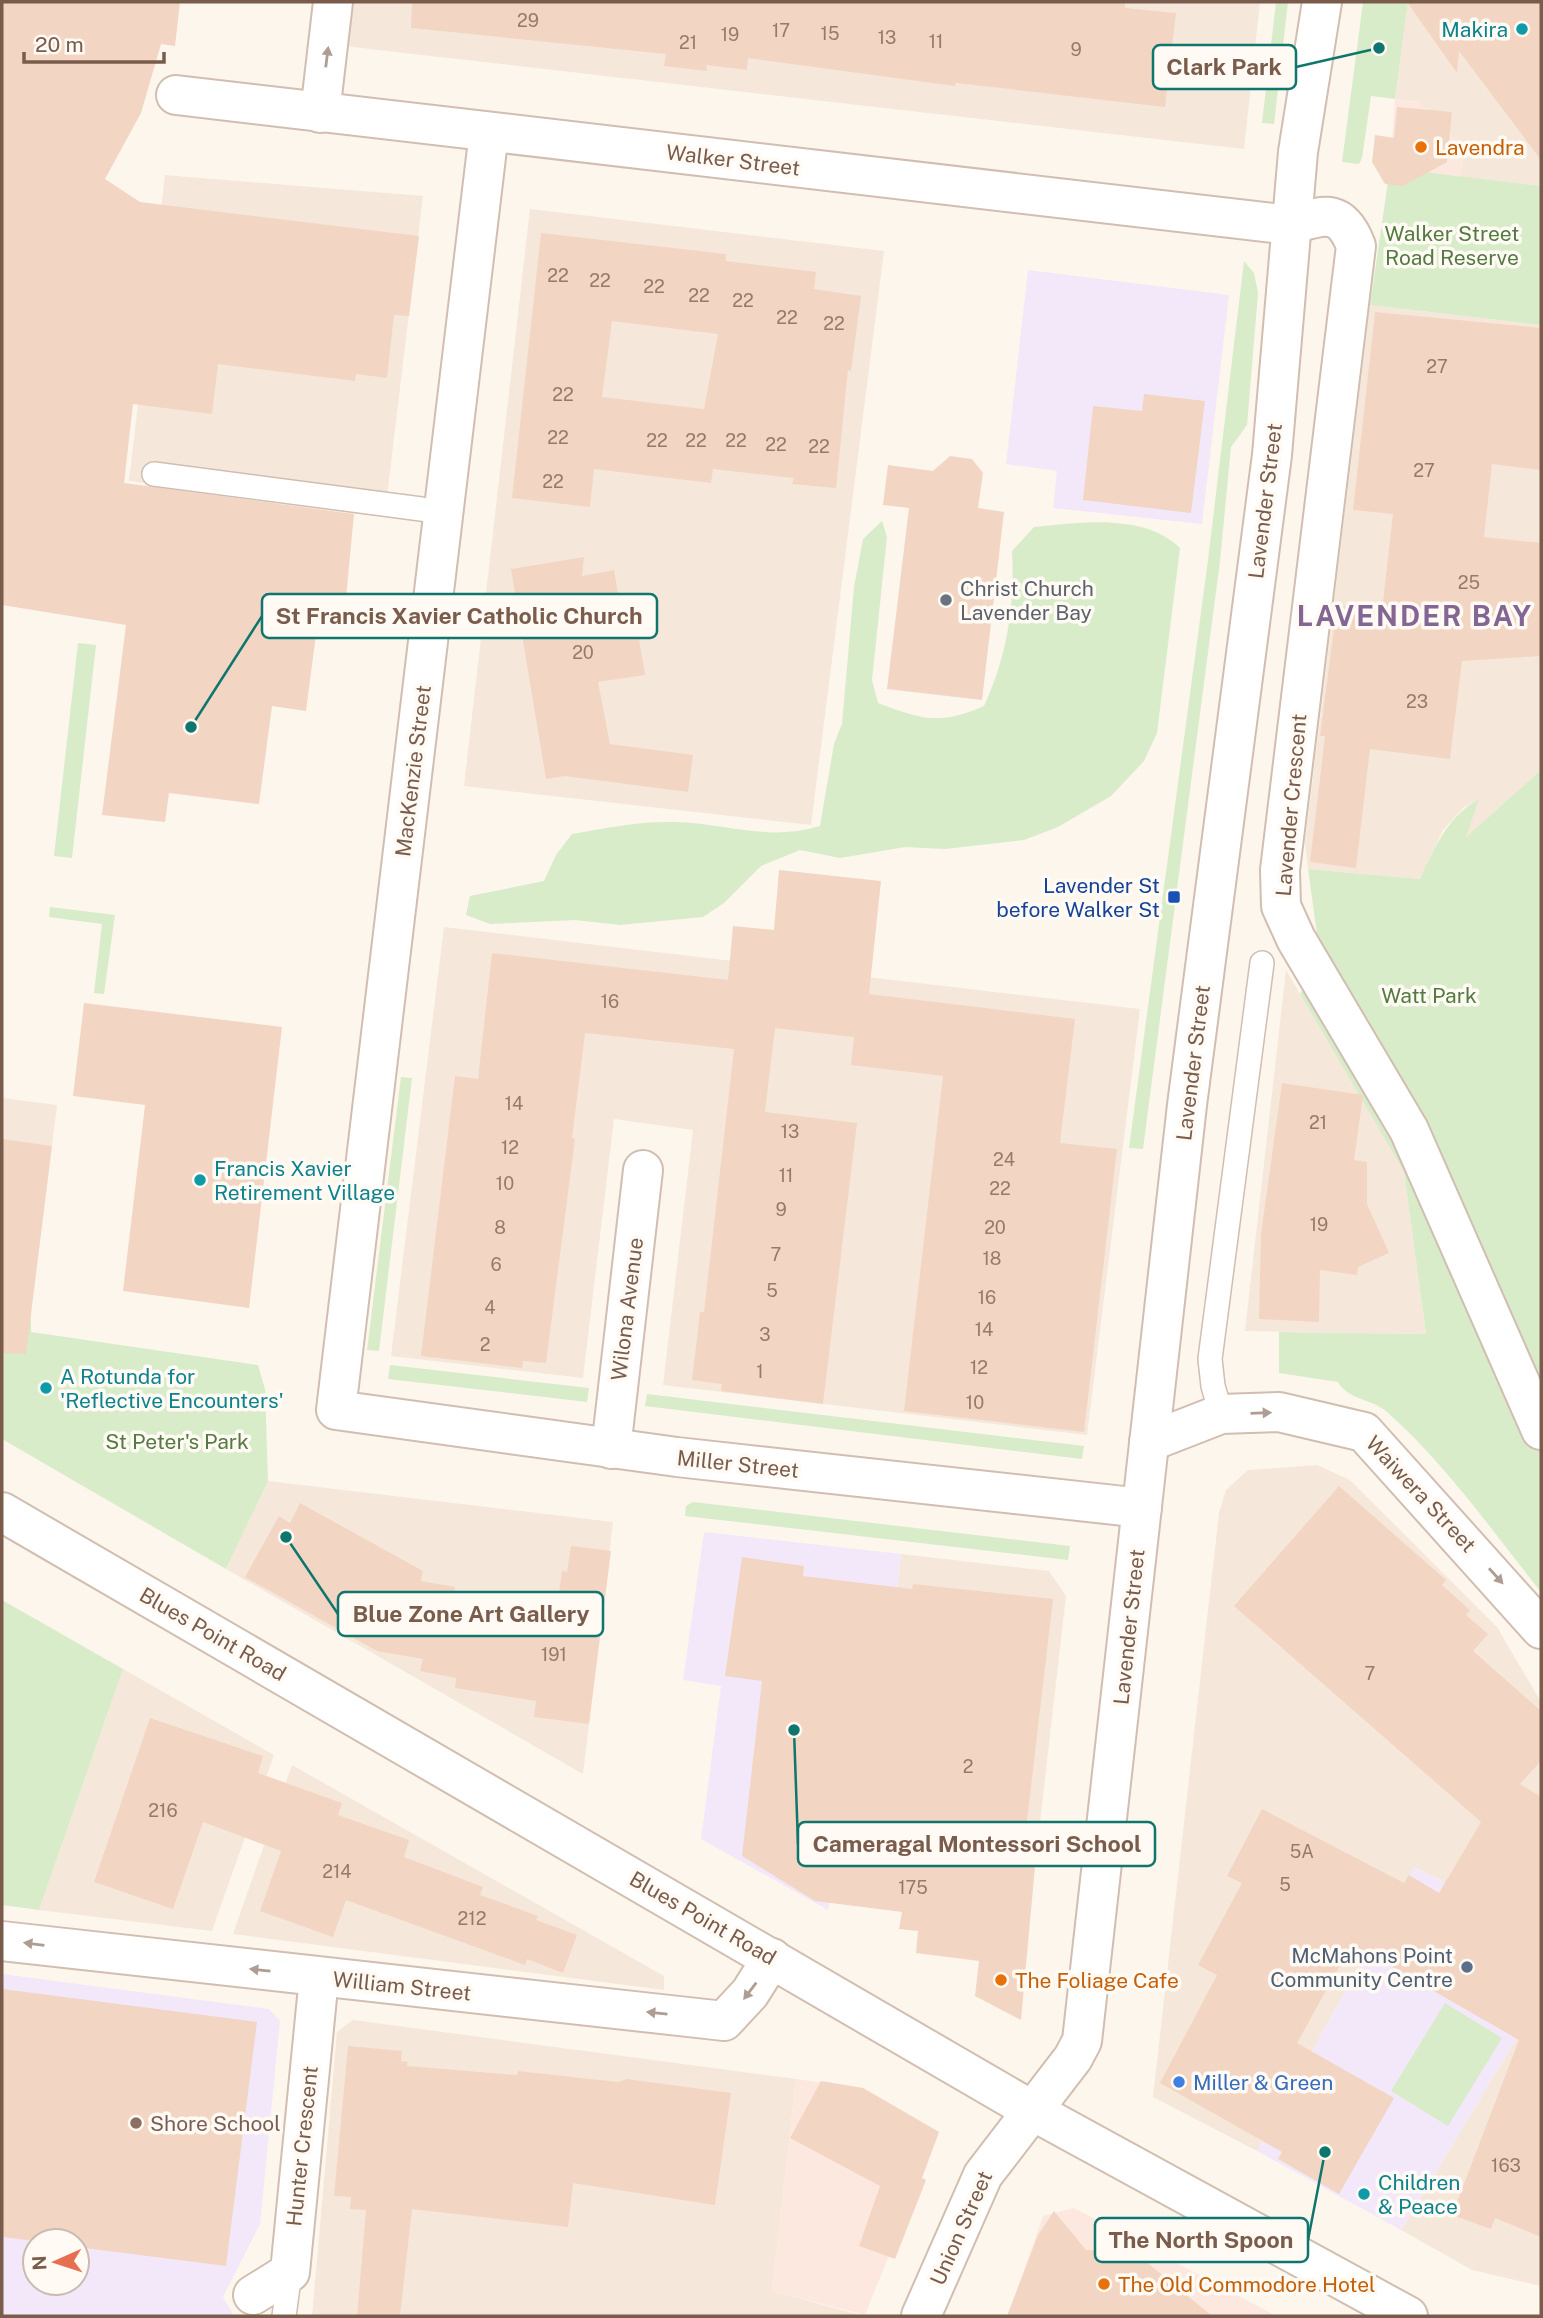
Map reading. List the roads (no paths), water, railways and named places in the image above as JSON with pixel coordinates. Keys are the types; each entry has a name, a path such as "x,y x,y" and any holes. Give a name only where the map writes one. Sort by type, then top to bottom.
{"street":[{"path":"320,113 333,2"},
{"name":"Lavender Street","path":"1033,2111 1073,2058 1082,2041 1187,1105 1272,455 1290,225 1306,94 1322,2"},
{"name":"Walker Street","path":"176,95 1290,225"},
{"name":"MacKenzie Street","path":"336,1410 489,132"},
{"name":"Lavender Crescent","path":"1290,225 1323,215 1335,217 1346,224 1356,246 1280,870 1281,906 1296,939 1409,1130 1541,1430"},
{"name":"Wilona Avenue","path":"611,1449 643,1170"},
{"name":"Miller Street","path":"336,1410 611,1449 1142,1508"},
{"name":"Waiwera Street","path":"1149,1442 1221,1414 1279,1412 1364,1432 1541,1629"},
{"name":"Blues Point Road","path":"2,1512 1033,2111 1408,2316"},
{"name":"William Street","path":"2,1941 724,2021 750,1993 772,1958"},
{"name":"Hunter Crescent","path":"290,2272 319,1977"},
{"name":"Union Street","path":"921,2316 983,2175 1033,2111"},
{"path":"253,2295 290,2272"}],"lane":[{"path":"154,474 444,512"},
{"path":"1221,1414 1213,1386 1210,1359 1262,962"},
{"path":"284,2316 290,2272"}],"place":[{"name":"Makira","path":"1522,29"},
{"name":"Clark Park","path":"1379,48"},
{"name":"Lavendra","path":"1421,147"},
{"name":"Christ Church Lavender Bay","path":"946,600"},
{"name":"St Francis Xavier Catholic Church","path":"191,727"},
{"name":"Lavender St before Walker St","path":"1174,897"},
{"name":"Francis Xavier Retirement Village","path":"200,1180"},
{"name":"A Rotunda for 'Reflective Encounters'","path":"46,1388"},
{"name":"Blue Zone Art Gallery","path":"286,1537"},
{"name":"Cameragal Montessori School","path":"794,1730"},
{"name":"McMahons Point Community Centre","path":"1467,1967"},
{"name":"The Foliage Cafe","path":"1001,1980"},
{"name":"Miller & Green","path":"1179,2082"},
{"name":"Shore School","path":"136,2123"},
{"name":"The North Spoon","path":"1325,2152"},
{"name":"Children & Peace","path":"1364,2194"},
{"name":"The Old Commodore Hotel","path":"1104,2284"}],"district":[{"name":"LAVENDER BAY","path":"1415,615"}],"park label":[{"name":"Walker Street Road Reserve","path":"1452,245"},
{"name":"Watt Park","path":"1429,995"},
{"name":"St Peter's Park","path":"177,1441"}]}
